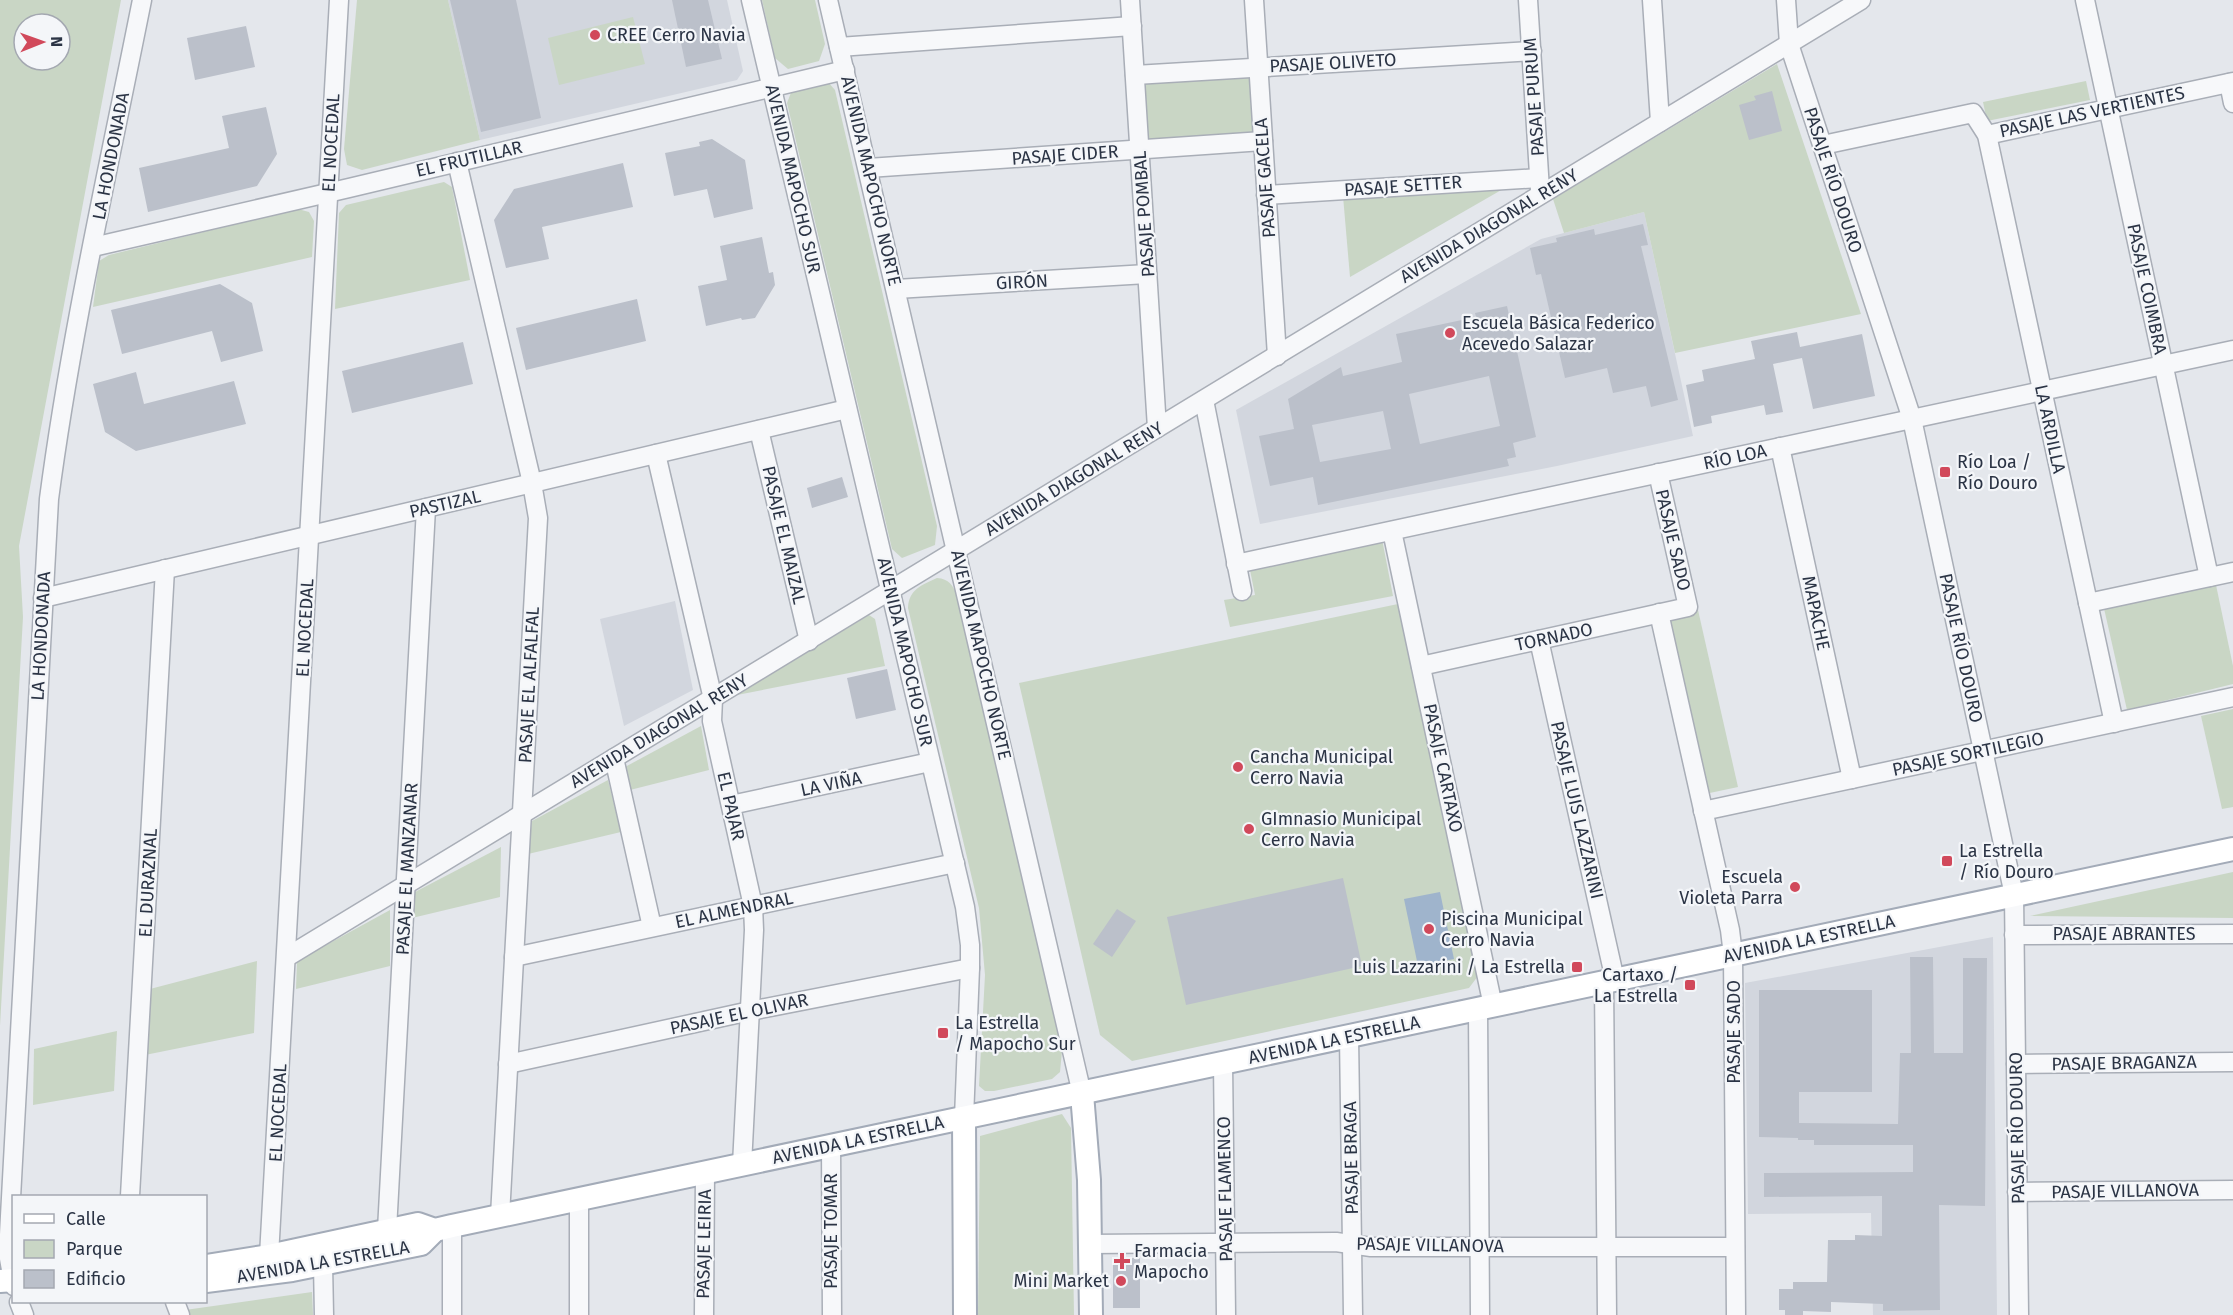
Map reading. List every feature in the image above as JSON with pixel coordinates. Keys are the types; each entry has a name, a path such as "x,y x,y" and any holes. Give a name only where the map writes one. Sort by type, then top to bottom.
{"main road":[{"name":"AVENIDA LA ESTRELLA","path":"207,1266 269,1256 418,1224 443,1228 2233,849"},
{"name":"AVENIDA MAPOCHO NORTE","path":"1082,1094 1088,1169 1090,1315"},
{"name":"AVENIDA MAPOCHO SUR","path":"964,1118 965,1315"},
{"name":"AVENIDA LA ESTRELLA","path":"207,1281 323,1264 421,1244 443,1228"}],"street":[{"name":"LA HONDONADA","path":"10,1282 8,1253 48,500 93,247 142,0"},
{"name":"EL NOCEDAL","path":"269,1256 339,0"},
{"name":"AVENIDA MAPOCHO SUR","path":"751,0 968,924 970,968 964,1118"},
{"name":"AVENIDA MAPOCHO NORTE","path":"828,0 1082,1094"},
{"name":"PASAJE POMBAL","path":"1130,0 1157,428"},
{"name":"PASAJE GACELA","path":"1254,0 1277,356"},
{"name":"PASAJE PURUM","path":"1528,0 1540,186"},
{"path":"1652,0 1660,122"},
{"name":"PASAJE RÍO DOURO","path":"1786,0 1789,44 1912,419 2014,896 2019,1315"},
{"name":"AVENIDA DIAGONAL RENY","path":"287,957 1277,356 1540,186 1660,122 1861,0"},
{"name":"PASAJE COIMBRA","path":"2085,0 2209,577"},
{"path":"839,47 1132,26"},
{"name":"PASAJE OLIVETO","path":"1135,75 1532,51"},
{"name":"EL FRUTILLAR","path":"93,247 845,70"},
{"path":"2231,82 2233,103"},
{"name":"PASAJE LAS VERTIENTES","path":"1822,145 1973,113 1987,135 2231,82"},
{"name":"LA ARDILLA","path":"1987,135 2114,723"},
{"name":"PASAJE CIDER","path":"867,168 1263,141"},
{"name":"PASAJE EL ALFALFAL","path":"458,162 532,483 538,518 500,1216"},
{"name":"PASAJE SETTER","path":"1266,195 1540,186"},
{"name":"GIRÓN","path":"896,289 1147,274"},
{"name":"RÍO LOA","path":"1236,564 2233,350"},
{"path":"1204,400 1242,591"},
{"name":"PASTIZAL","path":"43,598 847,409"},
{"name":"PASAJE EL MAIZAL","path":"759,430 809,641"},
{"name":"MAPACHE","path":"1780,447 1852,779"},
{"name":"EL PAJAR","path":"656,454 712,699 712,721 753,906 754,930 742,1165"},
{"name":"PASAJE SADO","path":"1658,473 1688,607"},
{"name":"PASAJE EL MANZANAR","path":"387,1230 426,508"},
{"name":"PASAJE CARTAXO","path":"1392,531 1421,666 1486,1008 1480,1315"},
{"name":"EL DURAZNAL","path":"130,1195 165,569"},
{"path":"2088,603 2233,572"},
{"name":"TORNADO","path":"1421,666 1688,607"},
{"name":"PASAJE SADO","path":"1659,614 1730,930 1733,955 1736,1315"},
{"name":"PASAJE LUIS LAZZARINI","path":"1539,640 1610,981 1607,1315"},
{"name":"PASAJE SORTILEGIO","path":"1703,811 2233,697"},
{"path":"614,758 652,927"},
{"name":"LA VIÑA","path":"731,806 930,762"},
{"name":"EL ALMENDRAL","path":"514,957 955,863"},
{"name":"PASAJE ABRANTES","path":"2014,935 2233,934"},
{"name":"PASAJE EL OLIVAR","path":"508,1064 750,1011 970,968"},
{"name":"PASAJE BRAGA","path":"1350,1036 1353,1315"},
{"name":"PASAJE BRAGANZA","path":"2016,1064 2233,1062"},
{"name":"PASAJE FLAMENCO","path":"1223,1063 1226,1315"},
{"name":"PASAJE TOMAR","path":"831,1146 832,1315"},
{"name":"PASAJE LEIRIA","path":"704,1315 705,1173"},
{"name":"PASAJE VILLANOVA","path":"2018,1192 2233,1190"},
{"path":"579,1199 579,1315"},
{"path":"443,1228 452,1315"},
{"name":"PASAJE VILLANOVA","path":"1090,1244 1336,1242 1371,1247 1735,1247"},
{"path":"323,1264 324,1315"}],"shaded area":[{"name":"CREE Cerro Navia","path":"448,0 727,0 743,71 737,80 480,140"},
{"name":"Escuela Básica Federico Acevedo Salazar","path":"1644,212 1693,436 1557,466 1260,524 1236,410 1541,239"},
{"path":"675,601 693,690 624,726 600,619"},
{"path":"1993,937 1997,1315 1873,1315 1871,1213 1748,1214 1745,983"}],"green space":[{"path":"0,0 121,0 19,546 23,617 0,1026"},
{"path":"357,0 448,0 480,140 362,170 347,165 344,149"},
{"path":"762,0 815,0 825,44 819,61 788,69 775,58"},
{"path":"633,17 645,64 559,85 548,38"},
{"path":"1777,64 1861,314 1675,353 1644,212 1564,233 1553,199"},
{"path":"1249,75 1253,138 1147,143 1144,81"},
{"path":"827,81 835,90 937,526 935,545 902,558 892,549 787,103 792,90"},
{"path":"2086,81 2090,100 1987,121 1983,102"},
{"path":"444,182 452,187 470,280 335,309 339,213 346,205"},
{"path":"1510,185 1350,277 1343,196"},
{"path":"298,209 309,212 314,221 312,257 93,307 99,261 109,255"},
{"path":"1382,539 1393,596 1230,627 1224,600 1255,595 1249,565"},
{"path":"937,578 950,583 957,596 1062,1051 1060,1072 1052,1079 994,1091 985,1091 979,1086 985,975 979,908 908,608 914,592"},
{"path":"2216,585 2233,666 2233,684 2127,710 2103,604"},
{"name":"GImnasio Municipal Cerro Navia","path":"1398,604 1478,976 1469,988 1132,1061 1100,1035 1019,683"},
{"path":"1698,610 1738,787 1705,794 1668,619"},
{"path":"869,615 875,619 885,666 737,695"},
{"path":"2233,709 2233,807 2222,809 2201,716"},
{"path":"701,726 709,770 630,790 625,767"},
{"path":"608,780 621,832 528,854 532,821"},
{"path":"501,847 500,897 412,918 415,892"},
{"path":"2233,872 2233,918 2030,916"},
{"path":"390,910 390,966 296,989 297,961"},
{"path":"257,961 254,1033 145,1055 150,989"},
{"path":"117,1031 114,1091 33,1105 34,1049"},
{"path":"1062,1114 1071,1128 1074,1315 978,1315 980,1136"},
{"path":"312,1292 313,1315 187,1315 185,1310"}],"water":[{"name":"Piscina Municipal Cerro Navia","path":"1440,892 1454,959 1418,966 1404,899"}],"building":[{"path":"450,0 516,0 541,118 481,132"},
{"path":"672,0 708,0 722,59 686,67"},
{"path":"246,26 255,67 195,80 187,38"},
{"path":"1772,91 1782,131 1749,140 1739,105 1756,100 1754,96"},
{"path":"266,107 277,154 257,186 148,212 139,168 229,148 222,116"},
{"path":"712,139 745,160 753,209 714,218 707,189 674,196 665,153 700,146 699,142"},
{"path":"623,163 633,207 542,227 549,259 506,268 494,220 514,189"},
{"path":"1643,224 1648,245 1641,246 1678,400 1651,407 1646,386 1613,393 1607,368 1565,378 1541,274 1536,275 1530,248 1557,242 1556,238 1594,229 1595,235"},
{"path":"762,237 769,273 773,272 775,285 755,318 742,320 741,318 706,326 698,286 727,280 720,246"},
{"path":"220,284 252,303 263,351 221,362 212,331 122,354 111,310"},
{"path":"637,299 646,341 526,370 516,328"},
{"path":"1507,306 1536,437 1513,443 1516,457 1507,459 1509,466 1318,505 1313,477 1270,486 1259,436 1294,429 1288,399 1341,367 1343,376 1402,362 1396,334 1476,317 1475,313","holes":["1489,376 1500,426 1420,444 1409,394","1383,411 1391,449 1320,462 1312,425"]},
{"path":"1797,332 1800,347 1862,334 1875,396 1813,409 1802,358 1773,364 1783,412 1766,415 1764,405 1711,416 1712,423 1694,427 1686,385 1704,381 1702,370 1755,359 1751,341"},
{"path":"463,342 473,384 352,413 342,371"},
{"path":"136,372 144,404 234,381 246,424 136,451 105,432 93,384"},
{"path":"842,477 848,497 812,508 807,488"},
{"path":"887,669 896,710 856,719 847,678"},
{"path":"1343,878 1362,966 1186,1005 1167,917"},
{"path":"1117,909 1136,921 1112,957 1093,944"},
{"path":"1910,957 1933,957 1934,1053 1963,1053 1963,958 1987,958 1985,1206 1939,1205 1940,1310 1883,1311 1883,1304 1831,1302 1831,1312 1803,1311 1803,1315 1785,1315 1785,1310 1779,1310 1779,1289 1793,1289 1793,1282 1827,1282 1828,1240 1855,1240 1855,1235 1882,1236 1882,1196 1764,1197 1764,1173 1913,1172 1913,1145 1814,1145 1814,1140 1759,1137 1759,990 1872,990 1872,1092 1799,1092 1799,1123 1898,1124 1900,1053 1911,1053"},
{"path":"1113,1258 1140,1258 1140,1308 1113,1308"}],"place":[{"name":"CREE Cerro Navia","path":"595,35"},
{"name":"Escuela Básica Federico Acevedo Salazar","path":"1450,333"},
{"name":"Río Loa / Río Douro","path":"1945,472"},
{"name":"Cancha Municipal Cerro Navia","path":"1238,767"},
{"name":"GImnasio Municipal Cerro Navia","path":"1249,829"},
{"name":"La Estrella / Río Douro","path":"1947,861"},
{"name":"Escuela Violeta Parra","path":"1795,887"},
{"name":"Piscina Municipal Cerro Navia","path":"1429,929"},
{"name":"Luis Lazzarini / La Estrella","path":"1577,967"},
{"name":"Cartaxo / La Estrella","path":"1690,985"},
{"name":"La Estrella / Mapocho Sur","path":"943,1033"},
{"name":"Farmacia Mapocho","path":"1122,1261"},
{"name":"Mini Market","path":"1121,1281"}]}
